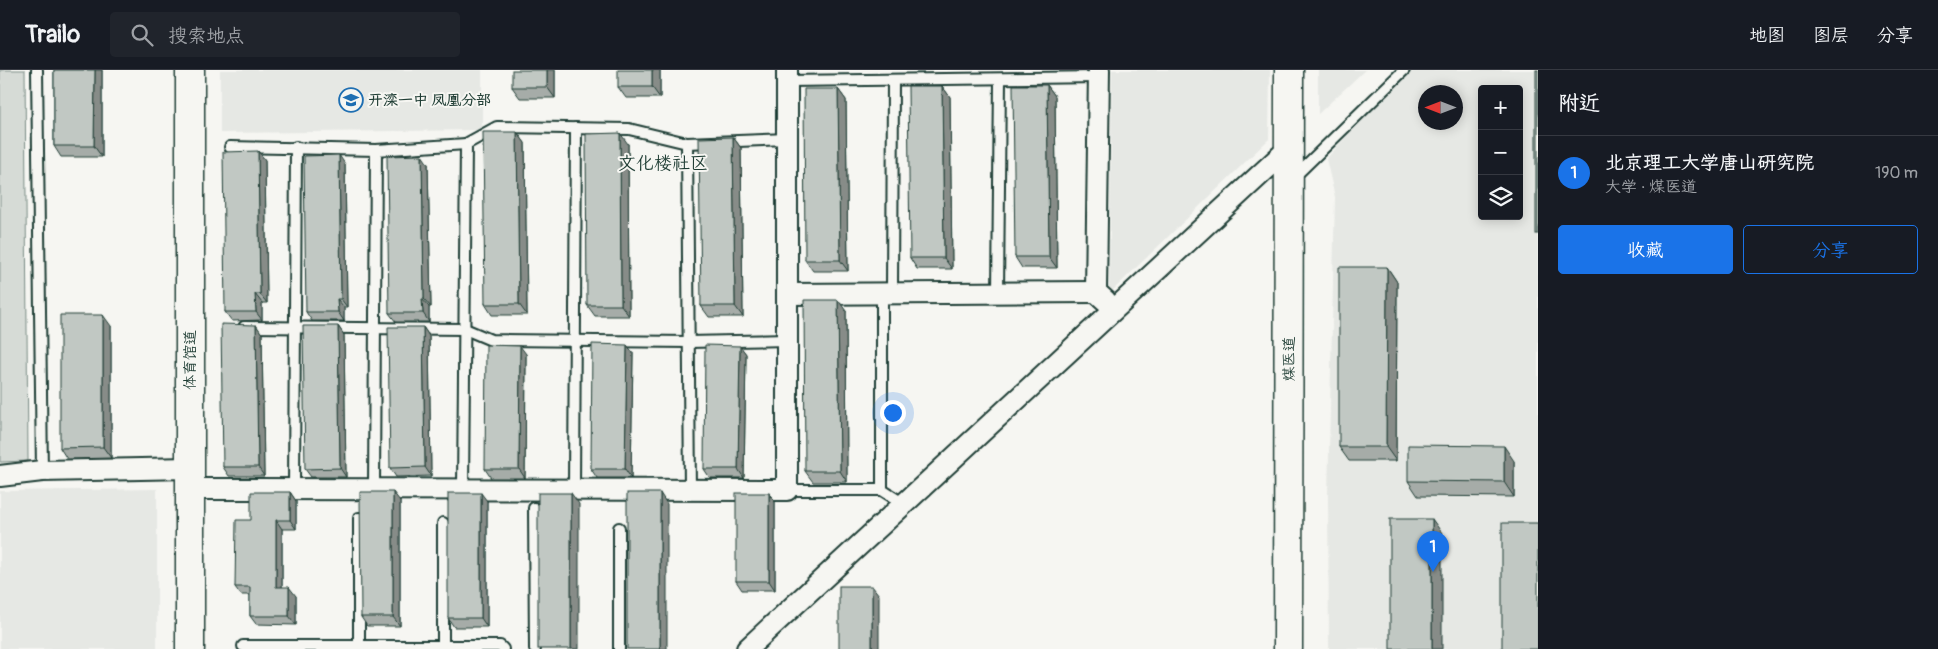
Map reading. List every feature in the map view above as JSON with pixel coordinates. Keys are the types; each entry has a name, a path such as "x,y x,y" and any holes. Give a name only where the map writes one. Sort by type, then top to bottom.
{"street":[{"name":"体育馆道","path":"190,70 190,649"},
{"name":"煤医道","path":"1288,649 1289,70"},
{"path":"1096,292 1099,74"},
{"path":"0,476 42,470 190,479 294,489 787,490 787,76"},
{"path":"747,649 1289,148"},
{"path":"787,294 1096,292 1114,310"}],"lane":[{"path":"37,70 42,470"},
{"path":"1289,182 1404,70"},
{"path":"787,76 893,81 1000,79 1099,74"},
{"path":"998,292 1000,79"},
{"path":"882,490 893,81"},
{"path":"230,147 376,150 466,144 497,127 629,129 688,142 787,140"},
{"path":"574,490 576,128"},
{"path":"688,142 690,490"},
{"path":"464,490 466,144"},
{"path":"294,489 296,147"},
{"path":"374,489 376,150"},
{"path":"235,327 466,329 490,340 689,342 787,340"},
{"path":"787,490 882,490 904,504"},
{"path":"534,508 535,649"},
{"path":"359,518 359,646"},
{"path":"443,523 443,646"},
{"path":"619,528 619,649"},
{"path":"243,646 500,646 503,649"}],"shaded area":[{"path":"0,70 25,70 28,461 0,462"},
{"name":"开滦一中 凤凰分部","path":"220,70 482,70 482,130 220,133"},
{"path":"1112,70 1270,70 1269,139 1109,294"},
{"path":"1318,70 1365,70 1318,114"},
{"path":"1407,70 1538,70 1538,649 1329,649 1328,495 1335,197 1326,159"},
{"path":"157,489 157,649 0,649 0,491"}],"building":[{"path":"54,70 95,70 94,146 54,146"},
{"path":"512,70 547,70 547,87 512,87"},
{"path":"618,70 652,70 652,87 618,87"},
{"path":"1536,70 1538,70 1538,234 1536,234"},
{"path":"1013,85 1047,85 1049,257 1015,257"},
{"path":"908,86 942,86 944,258 910,258"},
{"path":"804,89 838,89 840,260 805,260"},
{"path":"483,132 517,132 519,304 485,304"},
{"path":"620,133 621,305 587,305 586,134"},
{"path":"733,137 735,306 701,306 699,138"},
{"path":"258,151 260,294 255,294 256,312 225,312 223,152"},
{"path":"339,155 341,299 337,299 338,312 306,312 304,156"},
{"path":"422,155 423,313 389,313 387,156"},
{"path":"1339,267 1387,267 1386,447 1339,447"},
{"path":"804,300 838,300 840,471 805,471"},
{"path":"60,315 103,315 103,447 60,448"},
{"path":"221,324 256,325 258,467 223,467"},
{"path":"303,326 338,326 340,468 305,469"},
{"path":"388,327 423,327 425,467 390,468"},
{"path":"592,344 627,345 625,469 591,469"},
{"path":"486,345 520,346 519,469 485,469"},
{"path":"705,345 740,346 738,469 704,469"},
{"path":"1408,445 1504,446 1504,482 1408,481"},
{"path":"251,492 290,492 290,520 276,520 276,587 289,587 289,616 250,616 250,587 235,587 236,520 251,520"},
{"path":"360,492 393,492 393,617 361,617"},
{"path":"448,493 481,493 481,618 448,618"},
{"path":"538,493 571,493 571,649 538,649"},
{"path":"627,493 660,493 660,649 627,649"},
{"path":"736,493 769,493 769,581 736,581"},
{"path":"1390,519 1432,519 1432,649 1390,649"},
{"path":"1502,523 1538,523 1538,649 1502,649"},
{"path":"839,586 872,586 872,649 839,649"}],"place":[{"name":"开滦一中 凤凰分部","path":"351,100"},
{"name":"北京理工大学唐山研究院","path":"1433,572"}],"district":[{"name":"文化楼社区","path":"663,163"}]}
